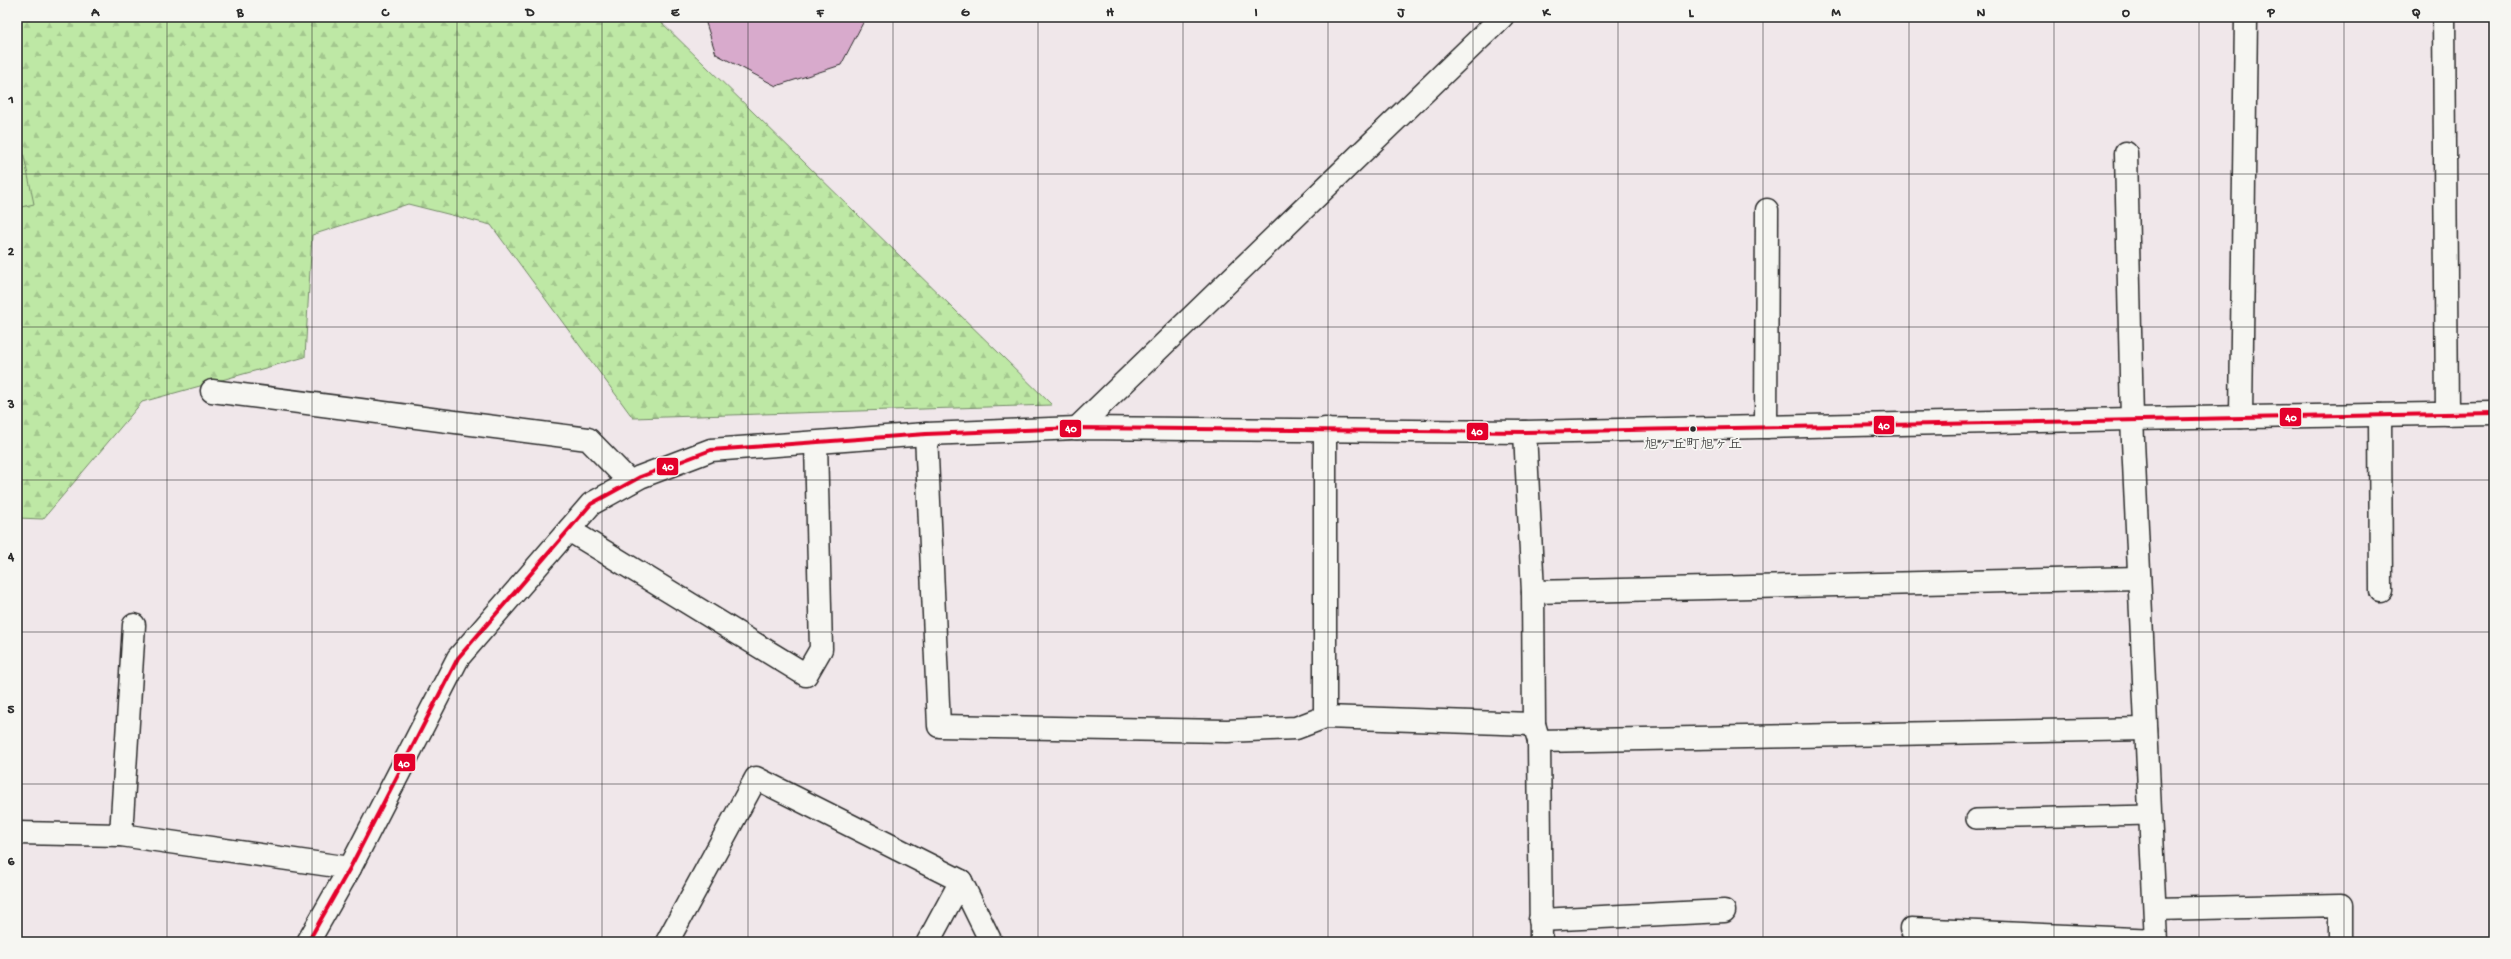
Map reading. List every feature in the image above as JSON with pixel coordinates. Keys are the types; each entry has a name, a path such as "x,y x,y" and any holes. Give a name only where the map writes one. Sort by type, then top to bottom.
{"street":[{"path":"1077,428 1502,17"},
{"path":"2241,417 2246,17"},
{"path":"2444,17 2447,414"},
{"path":"1910,929 2156,941 2132,419 2126,153"},
{"path":"1766,427 1767,210"},
{"path":"212,391 588,439 630,482"},
{"path":"308,942 350,868 458,658 591,504 630,482 711,450 926,434 1077,428 1325,429 1525,432 2494,412"},
{"path":"2380,415 2381,591"},
{"path":"1325,429 1325,717"},
{"path":"1525,432 1533,592 1541,942"},
{"path":"926,434 939,726 1227,731 1296,728 1325,717 1536,732 2146,729"},
{"path":"569,530 806,675 821,649 816,442"},
{"path":"1533,592 2139,578"},
{"path":"121,835 134,625"},
{"path":"667,942 756,778 961,881 991,942"},
{"path":"17,833 121,835 350,868"},
{"path":"928,942 961,881"},
{"path":"2155,909 2341,905 2342,942"},
{"path":"1540,920 1724,911"}],"lane":[{"path":"1976,819 2150,815"}],"green space":[{"path":"17,17 656,17 1052,405 633,418 491,225 408,204 312,235 305,357 142,402 43,519 17,518"},
{"path":"17,123 34,204 17,208"}],"building":[{"path":"704,17 866,17 841,65 776,86 716,54"}],"transit line":[{"name":"40","path":"308,942 350,868 458,658 591,504 640,477 711,450 926,434 1077,428 1525,432 2494,413"}],"place":[{"name":"旭ヶ丘町旭ヶ丘","path":"1693,429"}]}
